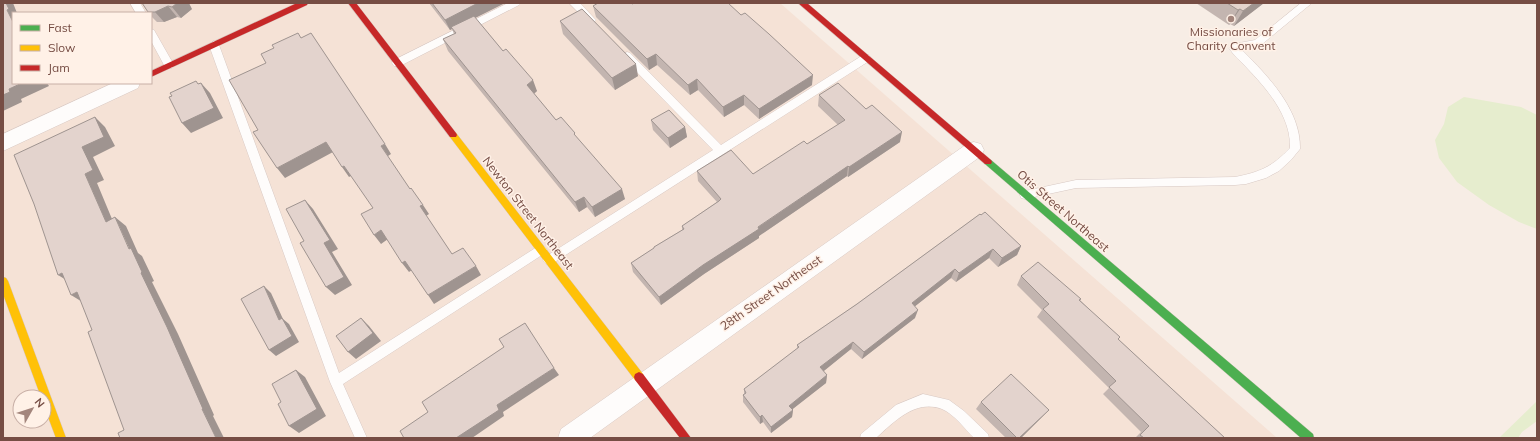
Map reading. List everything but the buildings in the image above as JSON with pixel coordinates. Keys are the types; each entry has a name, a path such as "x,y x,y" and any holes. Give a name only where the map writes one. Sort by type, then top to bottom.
{"street":[{"path":"152,74 304,3"},
{"name":"Newton Street Northeast","path":"352,3 686,438"},
{"name":"Otis Street Northeast","path":"802,3 1309,438"},
{"path":"3,142 129,84"},
{"name":"28th Street Northeast","path":"570,438 974,150"},
{"path":"3,281 61,438"}],"lane":[{"path":"136,3 140,12"},
{"path":"397,62 516,3"},
{"path":"574,3 596,25"},
{"path":"1025,195 1076,184 1235,181 1257,177 1277,169 1295,149 1294,132 1287,113 1254,68 1234,48 1258,43 1307,3"},
{"path":"152,34 169,65"},
{"path":"214,45 336,382 361,438"},
{"path":"618,47 721,151"},
{"path":"549,260 866,58"},
{"path":"336,382 541,250"},
{"path":"866,438 900,409 923,400 945,404 960,415 983,438"}],"shaded area":[{"path":"3,3 780,3 1277,438 3,438"}],"green space":[{"path":"1464,97 1521,107 1537,115 1537,229 1519,222 1489,205 1457,182 1439,158 1435,140 1444,124 1448,107"},
{"path":"1537,401 1537,421 1522,432 1518,438 1499,438"}],"traffic: fast":[{"path":"988,162 1309,438"}],"traffic: slow":[{"path":"453,135 639,377"},
{"path":"3,281 61,438"}],"traffic: jam":[{"path":"152,74 304,3"},
{"path":"352,3 453,135"},
{"path":"802,3 988,162"},
{"path":"639,377 686,438"}],"place":[{"name":"Missionaries of Charity Convent","path":"1231,19"}]}
